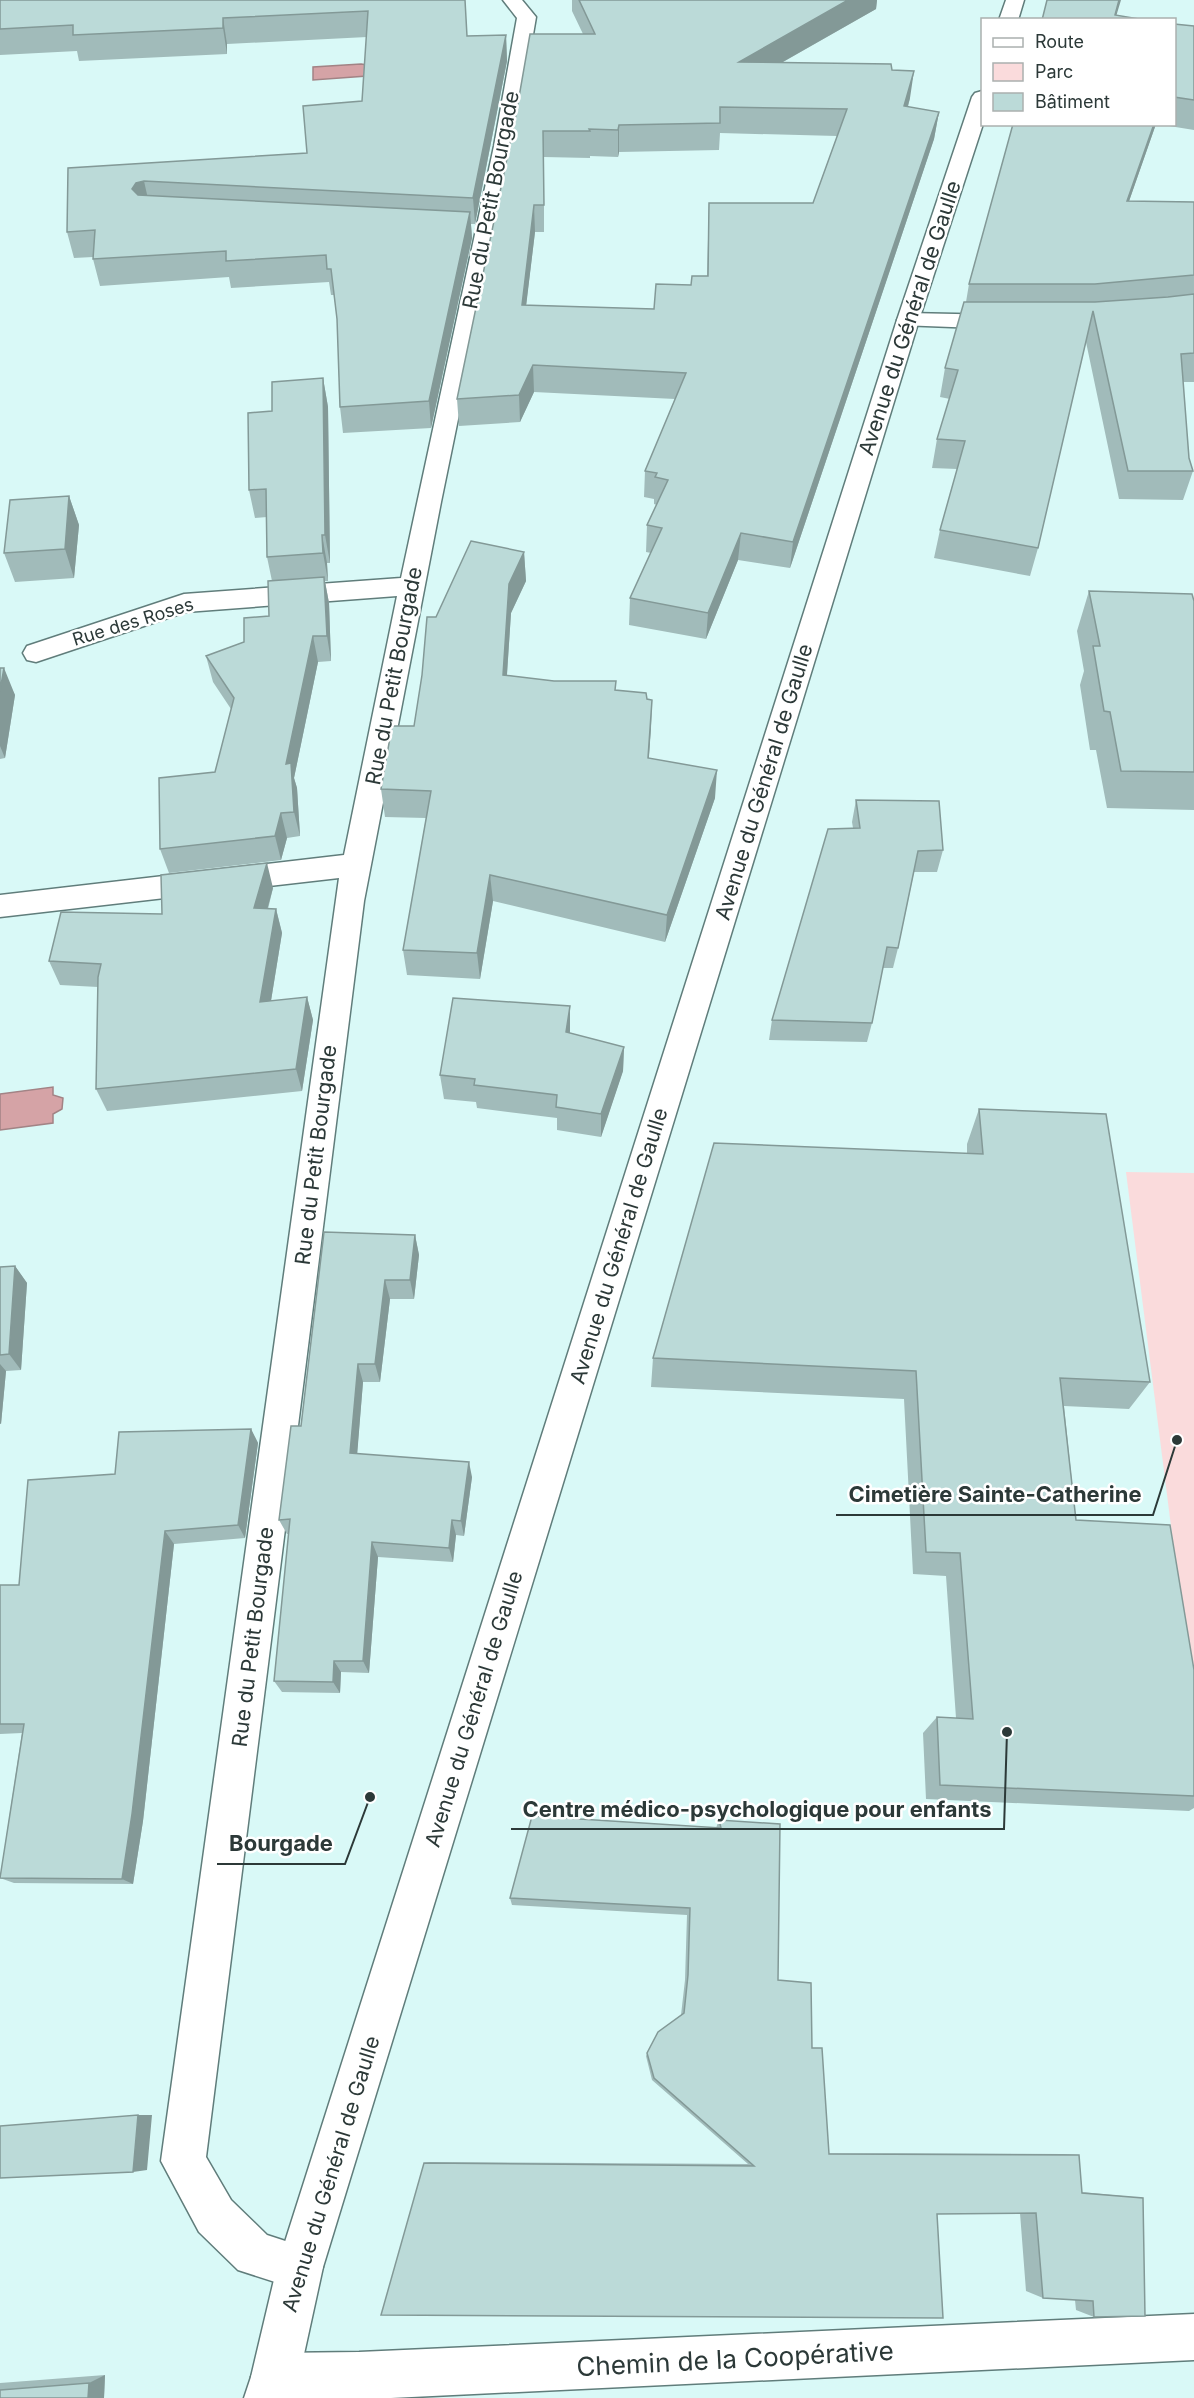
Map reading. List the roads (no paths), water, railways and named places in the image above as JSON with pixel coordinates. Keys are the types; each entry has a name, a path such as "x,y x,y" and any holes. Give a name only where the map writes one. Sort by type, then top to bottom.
{"street":[{"name":"Rue du Petit Bourgade","path":"300,2267 254,2254 215,2216 183,2161 356,865 504,146 527,17 512,0"},
{"path":"1009,18 1015,0"},
{"name":"Avenue du Général de Gaulle","path":"272,2387 300,2267 908,320 981,100"},
{"path":"908,320 1024,322"},
{"name":"Rue des Roses","path":"36,652 184,603 412,586"},
{"path":"0,906 356,865"},
{"name":"Chemin de la Coopérative","path":"272,2387 371,2376 1194,2337"}],"place":[{"name":"Cimetière Sainte-Catherine","path":"1177,1440"},
{"name":"Centre médico-psychologique pour enfants","path":"1007,1732"},
{"name":"Bourgade","path":"370,1797"}]}
